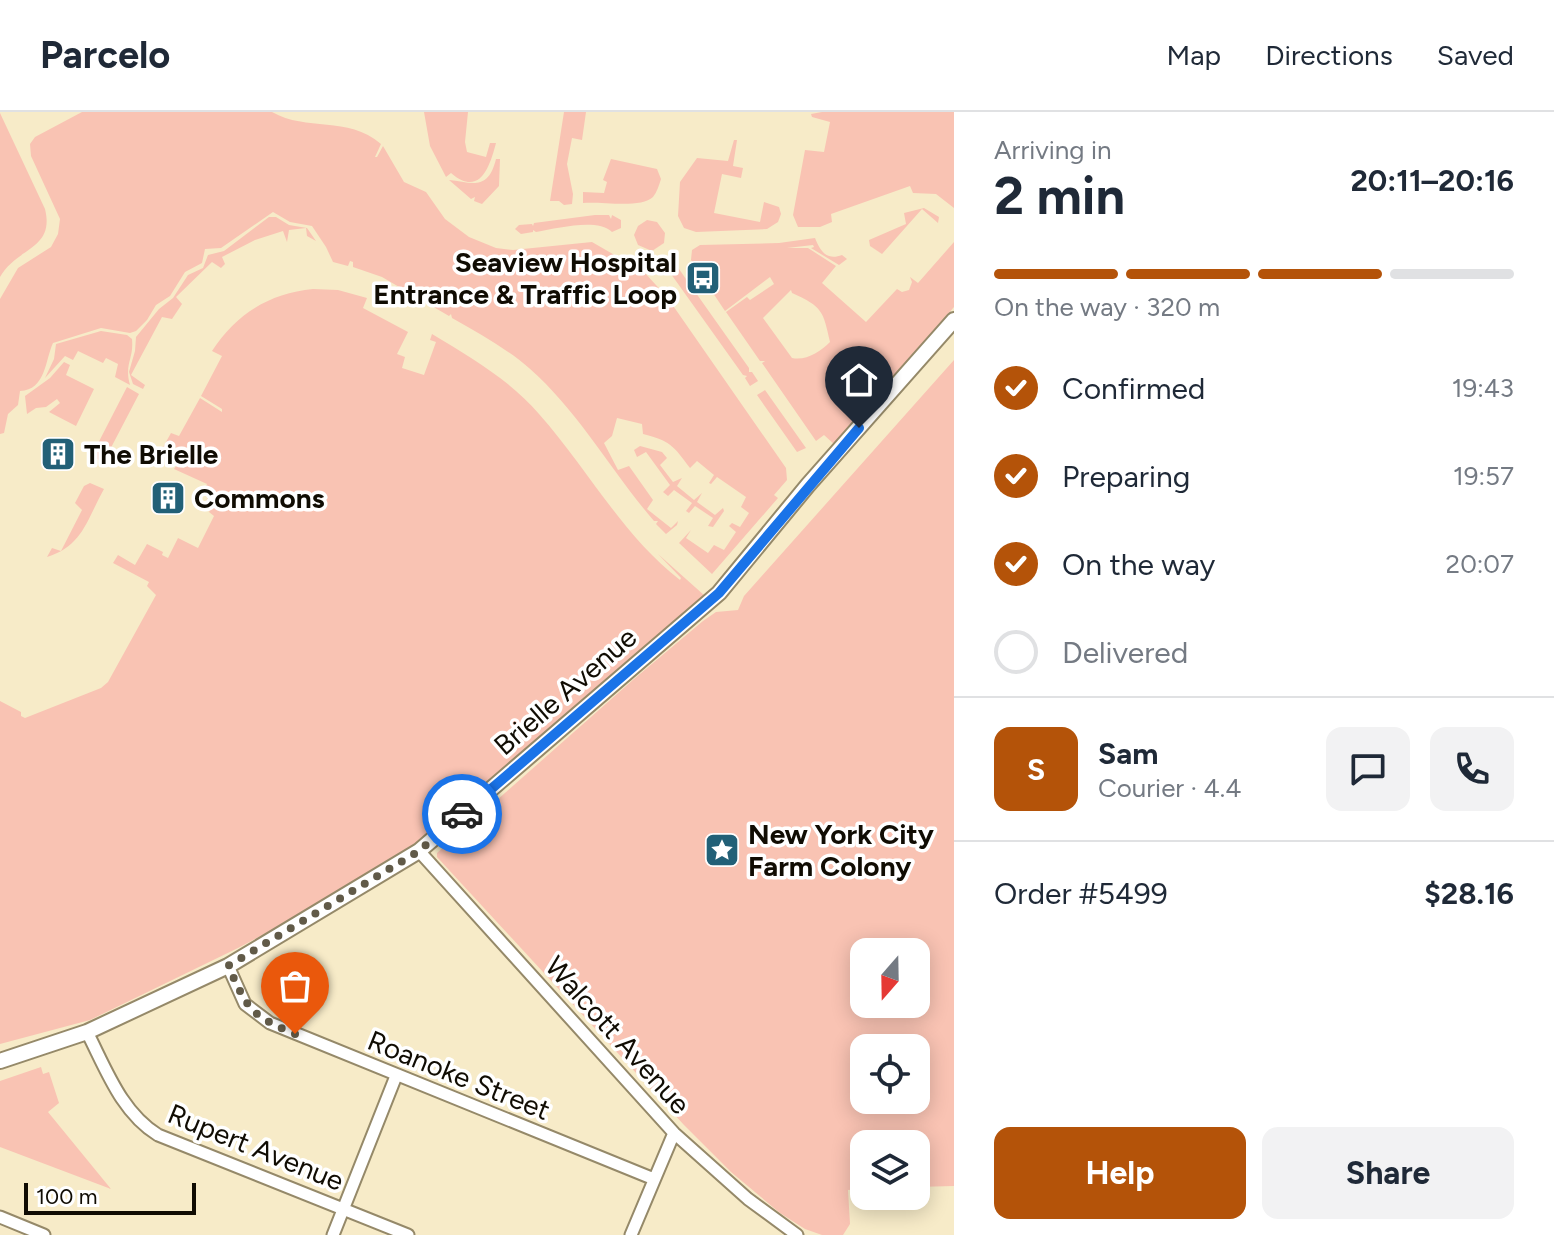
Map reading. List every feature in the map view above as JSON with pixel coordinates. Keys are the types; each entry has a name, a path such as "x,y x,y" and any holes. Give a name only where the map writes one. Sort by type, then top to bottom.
{"street":[{"name":"Brielle Avenue","path":"0,1061 87,1032 228,966 419,851 719,593 808,485 954,320"},
{"name":"Walcott Avenue","path":"419,851 674,1133 748,1199 797,1235"},
{"name":"Roanoke Street","path":"228,966 245,1004 270,1023 654,1179"},
{"name":"Rupert Avenue","path":"87,1032 126,1105 142,1125 158,1135 408,1235"},
{"path":"333,1235 396,1076"},
{"path":"631,1235 674,1133"},
{"path":"0,1217 44,1235"}],"shaded area":[{"path":"82,112 272,112 299,121 341,126 368,135 381,144 375,157 383,146 404,182 426,192 445,219 469,237 496,248 513,250 592,242 644,272 667,297 786,468 787,480 774,495 778,498 712,574 679,543 691,530 686,538 708,553 714,545 724,550 736,532 729,526 732,523 740,527 749,513 741,507 746,497 717,477 709,483 714,475 697,461 690,468 670,445 643,434 642,424 617,418 612,436 604,443 618,470 629,466 653,500 647,509 671,528 678,521 666,534 656,524 658,521 654,521 638,502 564,403 520,361 452,318 451,314 449,316 382,277 353,267 350,261 348,266 333,262 312,226 290,222 273,212 221,248 205,249 202,263 185,272 170,296 156,305 136,331 130,333 101,328 53,343 40,380 29,389 20,391 18,405 8,414 4,433 0,434 0,299 18,268 51,247 58,234 60,219 31,156 30,144 35,137"},
{"path":"424,112 468,112 467,152 486,157 490,143 496,143 487,169 476,181 461,180 451,173 446,177 430,146"},
{"path":"564,112 586,112 582,140 572,138 567,164 572,204 564,205 559,201 550,201"},
{"path":"954,112 954,208 936,194 913,193 910,186 831,214 832,222 820,227 798,227 793,215 805,150 824,152 830,122 811,114"},
{"path":"0,113 45,209 47,222 40,241 7,267 0,277"},
{"path":"734,140 737,140 733,166 743,168 741,178 722,174 714,213 760,222 764,202 779,207 781,214 778,222 767,229 696,232 684,228 678,216 680,182 697,158 728,161"},
{"path":"496,159 500,159 499,186 482,204 474,201 475,197 471,199 449,180 483,181 493,169"},
{"path":"611,159 657,169 661,179 653,197 630,204 583,203 583,192 604,193 607,182 603,180"},
{"path":"924,208 939,217 938,223 922,209 882,254 870,246 869,240 906,224 904,213"},
{"path":"609,215 611,219 612,215 621,220 621,228 612,232 597,226 577,225 521,234 515,229 519,225 533,226 534,223"},
{"path":"269,217 307,228 316,241 307,236 306,228 289,230 287,242 283,231 255,240 222,257 225,264 221,268 212,262 176,297 182,304 172,319 162,317 131,375 145,385 143,389 133,384 129,372 136,337 159,309 173,298 188,275 203,268 208,255 224,251"},
{"path":"647,220 657,222 665,233 664,243 652,251 638,245 634,235 638,226"},
{"path":"815,238 825,254 832,257 842,255 847,259 839,265 811,248 813,245 787,248 808,248 836,266 822,283 866,322 897,289 902,292 909,290 910,277 918,283 954,242 954,307 835,445 824,435 816,441 762,363 765,361 760,361 726,312 774,284 770,277 725,311 691,260 692,250 700,245 779,243","holes":["791,290 820,311 830,342 808,357 792,358 763,318"]},
{"path":"667,260 674,262 758,381 750,386 745,378 747,376 743,375 666,267"},
{"path":"313,289 338,290 367,298 363,308 408,332 397,354 405,357 402,368 424,375 436,342 430,340 432,334 502,380 528,402 557,435 640,543 680,580 658,554 705,596 415,844 311,909 90,1020 0,1044 0,701 21,712 25,718 101,688 108,682 156,595 147,586 149,582 113,563 118,555 135,565 147,544 168,558 178,538 198,548 214,516 209,512 213,504 206,501 210,494 204,491 207,484 174,469 177,465 184,468 191,455 175,447 170,451 162,449 171,433 179,436 200,398 222,412 201,396 222,356 212,351 232,326 255,308 282,295"},
{"path":"101,331 127,335 132,339 128,372 130,385 115,377 118,364 106,358 103,363 78,351 73,360 65,356 45,378 54,359 56,344"},
{"path":"954,360 954,1186 930,1187 930,1130 850,1130 850,1224 843,1235 822,1235 805,1229 780,1213 731,1172 437,857 437,853 703,621 716,612 738,610 744,596"},
{"path":"64,362 70,365 66,375 94,389 76,426 49,412 60,403 57,399 27,414 25,396 50,378"},
{"path":"127,387 139,394 103,463 92,455"},
{"path":"765,390 806,448 797,452 757,395"},
{"path":"640,446 662,452 667,458 660,465 673,482 682,478 677,486 694,500 702,493 697,502 715,515 723,508 713,527 708,526 713,518 695,506 689,513 686,511 692,503 674,490 668,496 663,492 670,485 646,452 637,457 634,450"},
{"path":"90,483 104,489 83,530 61,551 82,510 75,503 84,486"},
{"path":"52,548 59,552 47,557"},
{"path":"41,1067 43,1074 49,1072 59,1103 48,1112 111,1189 0,1147 0,1081"}],"way so far":[{"path":"295,1034 270,1023 245,1004 228,966 419,851 462,814"}],"place":[{"name":"Seaview Hospital Entrance & Traffic Loop","path":"703,278"},
{"name":"The Brielle","path":"58,454"},
{"name":"Commons","path":"168,498"},
{"name":"New York City Farm Colony","path":"722,850"}],"route":[{"path":"462,814 719,593 859,428"}]}
